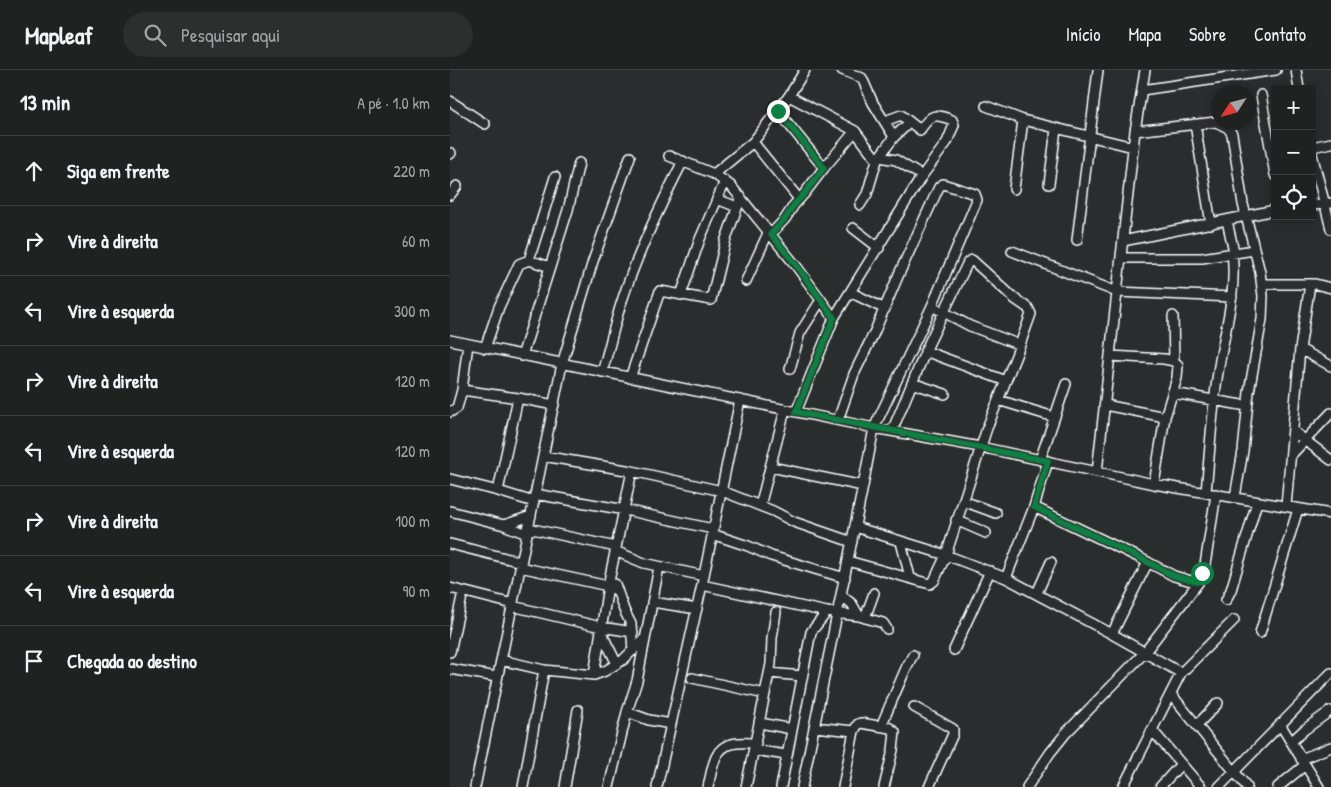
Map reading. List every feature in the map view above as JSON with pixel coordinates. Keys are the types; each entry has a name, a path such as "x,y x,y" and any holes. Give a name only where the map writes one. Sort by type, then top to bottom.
{"street":[{"path":"714,174 753,142 789,96 805,70"},
{"path":"842,70 862,78 870,97 894,136"},
{"path":"1077,240 1098,70"},
{"path":"1097,472 1135,131 1145,70"},
{"path":"1142,90 1276,70"},
{"path":"1296,70 1298,85"},
{"path":"1261,95 1271,152"},
{"path":"789,96 855,131 878,159 896,160 922,176"},
{"path":"450,101 485,124"},
{"path":"986,106 1023,120 1134,147"},
{"path":"778,111 824,168"},
{"path":"796,412 834,318 922,176 946,142 954,125 952,120 936,115 928,118 920,130 900,115 884,121"},
{"path":"1014,189 1023,120"},
{"path":"860,205 867,194 878,159 894,136 910,122"},
{"path":"1135,131 1216,122 1228,128 1232,134 1246,217 1262,284 1262,319 1235,497"},
{"path":"1195,124 1211,224"},
{"path":"1049,184 1056,129"},
{"path":"746,281 770,232 785,219 855,131"},
{"path":"753,142 799,199"},
{"path":"1316,146 1331,143"},
{"path":"669,156 714,174 726,181 770,232 834,318"},
{"path":"475,787 562,364 593,261 630,157"},
{"path":"602,372 623,296 634,266 663,200 683,161"},
{"path":"522,356 568,210 579,163"},
{"path":"1316,166 1328,204 1331,229"},
{"path":"529,260 555,177"},
{"path":"682,295 700,239 726,181"},
{"path":"802,787 874,428 932,306 978,199 975,194 943,184 939,187 854,374 838,420"},
{"path":"450,196 457,186"},
{"path":"630,378 660,292 712,300 726,239 741,197"},
{"path":"718,200 737,207"},
{"path":"1123,241 1271,211"},
{"path":"1206,492 1219,367 1232,297 1233,253 1227,221"},
{"path":"853,228 879,248"},
{"path":"1121,258 1202,258 1254,250"},
{"path":"1012,251 1117,292 1232,297"},
{"path":"485,348 499,307 518,266 529,260 550,267"},
{"path":"848,561 930,584 946,556 980,447 1030,316 1029,310 971,260 968,261 943,312 892,430"},
{"path":"1262,284 1310,284 1331,288"},
{"path":"1286,506 1300,349 1310,284"},
{"path":"850,292 885,309"},
{"path":"790,369 800,333 821,300"},
{"path":"932,306 970,326 1020,345"},
{"path":"1173,316 1174,361"},
{"path":"917,339 927,347 1006,381"},
{"path":"450,340 1154,484 1298,509 1330,512"},
{"path":"450,412 457,408 462,390 468,344"},
{"path":"1300,349 1331,366"},
{"path":"1110,356 1164,359 1174,361 1178,365 1179,370 1173,393 1164,417 1154,484"},
{"path":"912,383 945,394"},
{"path":"1006,578 1034,507 1054,417 1066,384"},
{"path":"462,390 554,405"},
{"path":"1173,393 1248,406"},
{"path":"498,491 518,398"},
{"path":"657,787 697,609 740,400"},
{"path":"998,400 1054,417"},
{"path":"1105,405 1164,417"},
{"path":"760,506 785,410"},
{"path":"1292,454 1331,413"},
{"path":"1293,431 1330,458"},
{"path":"543,456 632,471 722,491 794,522 852,542"},
{"path":"771,466 863,486"},
{"path":"594,674 608,586 632,471"},
{"path":"450,479 534,498 625,510 713,531 771,556 845,578"},
{"path":"1027,787 1066,733 1145,652 1198,582 1205,566 1216,494"},
{"path":"963,500 996,513"},
{"path":"1226,600 1231,590 1257,502"},
{"path":"1034,507 1174,576 1198,582"},
{"path":"1260,634 1298,509"},
{"path":"450,511 528,531 616,549 637,561 827,612 862,617 882,623 888,629"},
{"path":"504,525 531,516"},
{"path":"956,520 986,533"},
{"path":"855,527 946,556 1006,578 1037,593 1181,673"},
{"path":"901,542 910,577"},
{"path":"450,544 608,586 616,590"},
{"path":"895,573 906,562"},
{"path":"1037,593 1051,562"},
{"path":"1112,634 1148,562"},
{"path":"609,787 627,712 637,681 644,638 660,566"},
{"path":"611,570 616,590 633,632 633,651"},
{"path":"954,650 990,572"},
{"path":"450,588 601,630 633,632"},
{"path":"450,652 463,592"},
{"path":"862,617 874,593"},
{"path":"841,595 852,604 862,617"},
{"path":"652,602 697,609"},
{"path":"746,787 769,673 776,612"},
{"path":"781,787 810,632 827,612"},
{"path":"1123,787 1181,673 1234,620"},
{"path":"601,630 617,664"},
{"path":"501,660 544,670 594,674 605,671 617,664 633,651 644,638"},
{"path":"881,726 913,655"},
{"path":"450,669 497,677"},
{"path":"523,787 544,670"},
{"path":"769,673 802,676"},
{"path":"1219,787 1331,673"},
{"path":"692,678 765,694"},
{"path":"1171,694 1247,787"},
{"path":"1197,725 1218,703"},
{"path":"914,706 953,729 953,734 929,787"},
{"path":"566,787 578,710"},
{"path":"1291,742 1330,711"},
{"path":"627,712 650,720 672,724"},
{"path":"760,722 792,729"},
{"path":"843,787 854,732 861,723 892,729 895,734 884,787"},
{"path":"1280,724 1319,787"},
{"path":"814,727 854,732"},
{"path":"1152,730 1201,787"},
{"path":"708,787 714,759 723,748 732,744 755,746 786,755"},
{"path":"1278,787 1303,762 1331,747"},
{"path":"1160,787 1181,764"}],"route":[{"path":"778,111 824,168 785,219 771,234 797,266 834,318 796,412 1048,461 1034,507 1174,576 1198,582 1202,573"}]}
